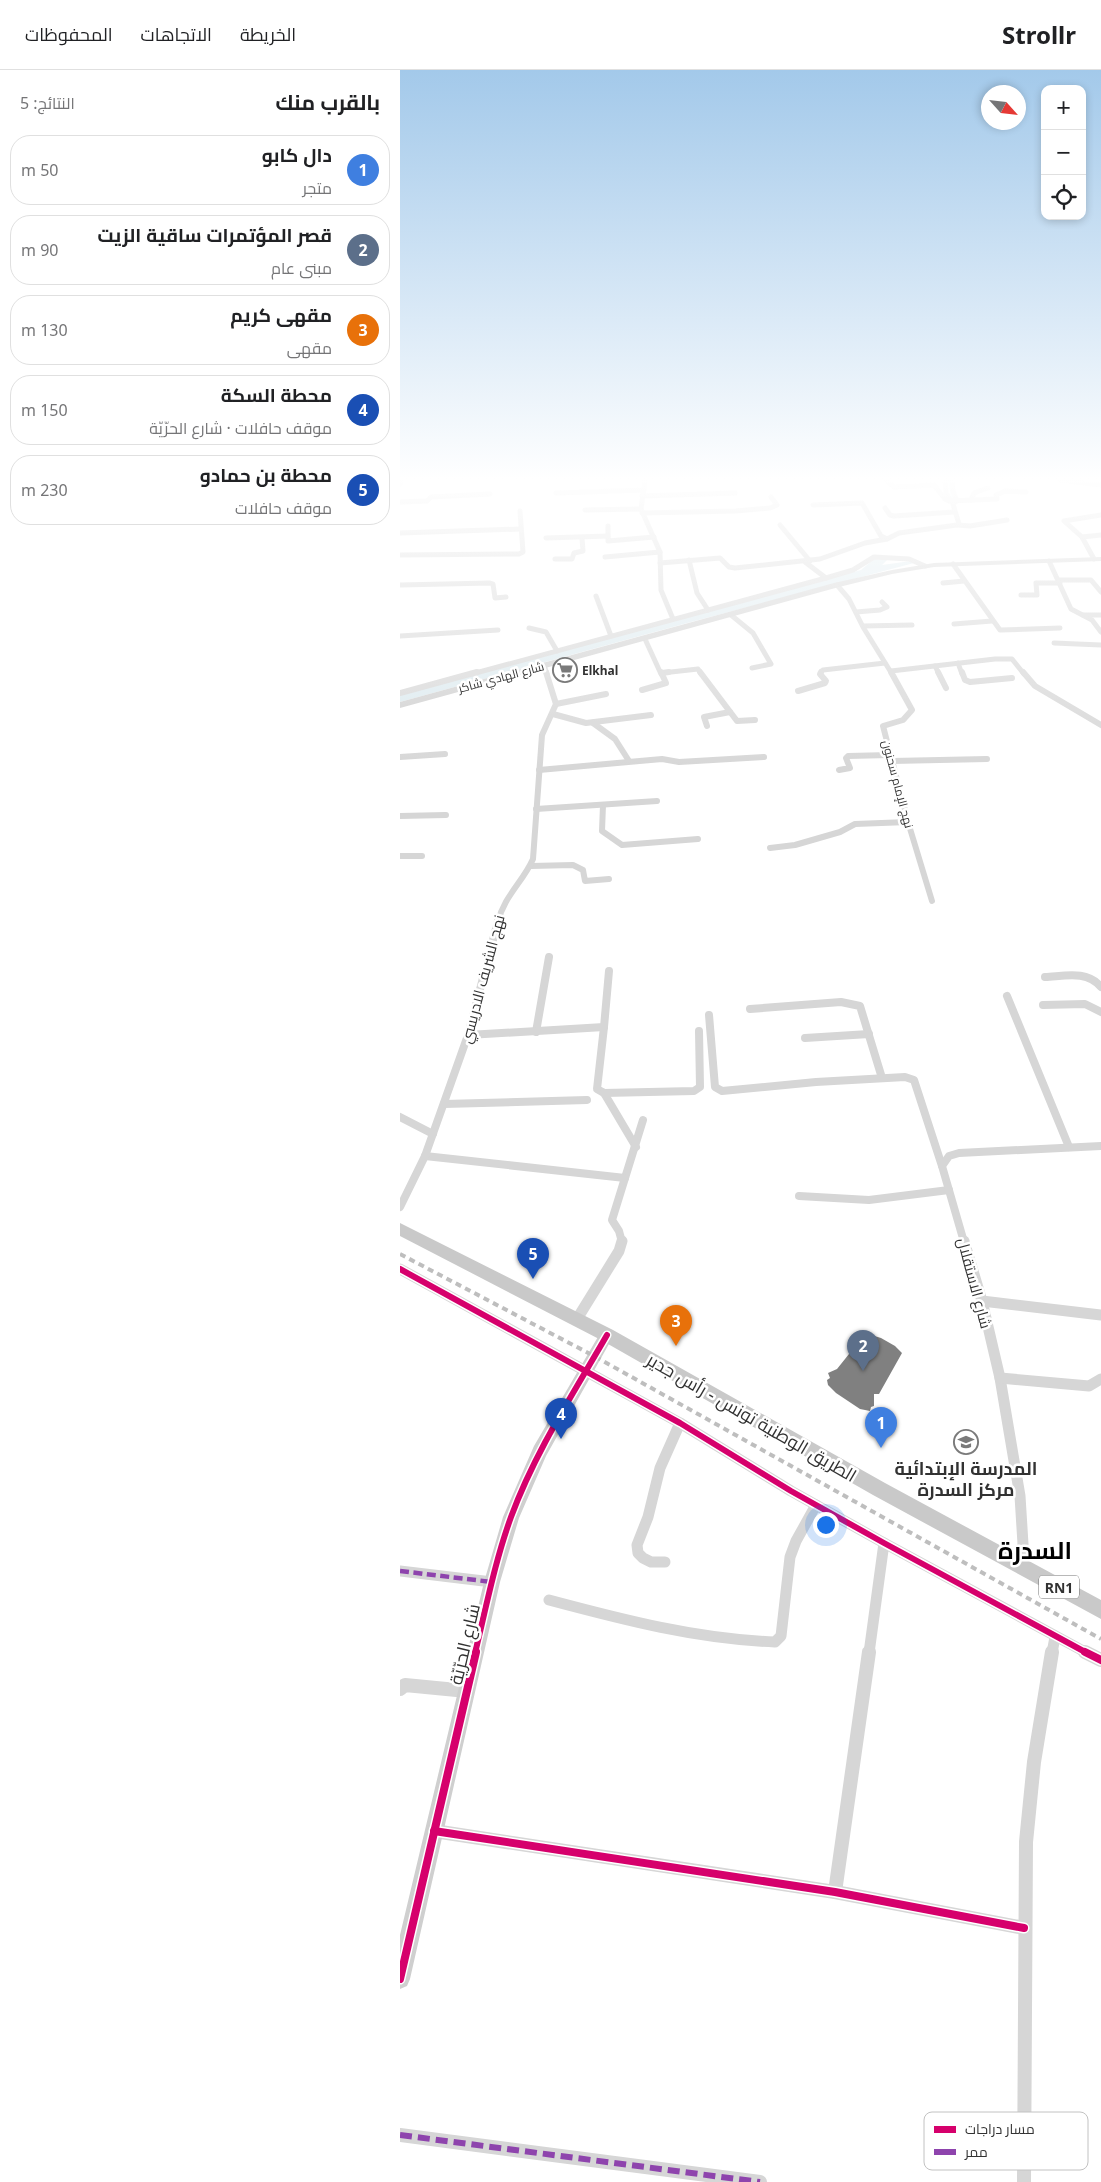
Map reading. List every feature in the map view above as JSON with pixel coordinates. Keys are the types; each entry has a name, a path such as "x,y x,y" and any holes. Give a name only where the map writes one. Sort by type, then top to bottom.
{"main road":[{"name":"شارع الهادي شاكر","path":"400,705 866,579"},
{"name":"الطريق الوطنية تونس - رأس جدير","path":"400,1229 607,1335 871,1484 1101,1610"},
{"name":"شارع الحرّيّة","path":"400,1978 404,1942 434,1831 492,1582 511,1516 522,1488 585,1371 607,1335"}],"street":[{"path":"661,579 664,600 673,619"},
{"path":"695,579 700,599 708,610"},
{"path":"400,693 824,579"},
{"path":"1058,579 1071,609 1092,620 1101,632"},
{"path":"1021,596 1037,595 1036,583 1091,580 1101,592"},
{"path":"943,583 964,581 992,621 998,628 1003,630 1060,628"},
{"path":"400,585 490,583 493,584 496,598 506,597"},
{"name":"نهج الإمام سحنون","path":"837,585 846,592 862,626 891,671 912,710 903,720 883,726 908,822 932,901"},
{"path":"596,596 611,636"},
{"path":"856,612 880,610 887,607 882,602"},
{"path":"731,614 751,631 772,664 752,668"},
{"path":"1081,615 1101,615"},
{"path":"954,624 992,621"},
{"path":"862,626 912,625"},
{"path":"529,628 546,632 557,651"},
{"path":"400,636 498,630"},
{"path":"642,690 665,684 666,682 645,638"},
{"path":"1054,643 1101,645"},
{"path":"891,671 1012,659 1035,686 1101,725"},
{"path":"798,691 825,683 826,681 820,674 823,670 885,663"},
{"path":"958,663 966,680 970,682 1012,678"},
{"path":"544,665 556,704 542,735 531,866 573,864 583,870 585,882 609,879"},
{"path":"935,666 946,688"},
{"path":"662,673 700,670 738,722 755,720"},
{"path":"556,704 606,694"},
{"path":"707,726 704,717 730,712"},
{"path":"553,714 581,722 593,723 651,715"},
{"path":"593,723 604,727 622,745 629,761"},
{"path":"400,757 445,754"},
{"path":"839,770 850,768 846,758 848,756 987,759"},
{"path":"539,770 662,759 680,762 764,757"},
{"path":"536,809 657,801"},
{"path":"603,805 602,831 622,845 698,839"},
{"path":"400,816 446,815"},
{"path":"770,848 795,845 840,832 859,824 908,822"},
{"path":"400,856 422,856"},
{"name":"نهج الشريف الادريسي","path":"400,1207 425,1156 468,1035 498,917 508,896 531,866"},
{"path":"536,1032 549,956"},
{"path":"609,972 597,1089 604,1093 636,1147"},
{"path":"1045,977 1088,976 1096,979 1101,986"},
{"path":"1007,996 1069,1147"},
{"path":"709,1015 715,1087 722,1090 882,1078 860,1006 853,1002 750,1008"},
{"path":"1043,1004 1085,1004 1101,1012"},
{"path":"468,1035 604,1027"},
{"path":"604,1093 694,1090 700,1087 698,1031"},
{"path":"805,1038 869,1034"},
{"name":"شارع الاستقلال","path":"882,1078 905,1077 914,1080 982,1301 1000,1378 1020,1496 1023,1544 1016,1564"},
{"path":"444,1104 587,1100"},
{"path":"400,1117 433,1134"},
{"path":"577,1319 619,1251 623,1241 612,1220 643,1120"},
{"path":"942,1166 949,1156 959,1153 1101,1146"},
{"path":"425,1156 625,1178"},
{"path":"799,1196 843,1200 870,1200 949,1190"},
{"path":"400,1269 680,1423 816,1505 884,1543 1055,1638 1101,1660"},
{"path":"982,1301 1101,1316"},
{"path":"1000,1378 1089,1386 1101,1379"},
{"path":"665,1562 651,1562 643,1558 638,1553 637,1546 648,1517 660,1468 680,1423"},
{"path":"549,1600 666,1630 756,1642 775,1642 782,1636 790,1557 796,1541 816,1505"},
{"path":"836,1892 884,1543"},
{"path":"400,1571 492,1582"},
{"path":"1024,2112 1026,1842 1034,1762 1055,1638"},
{"path":"400,1690 405,1686 467,1691"},
{"path":"434,1831 836,1892 1024,1928"},
{"path":"400,2136 760,2182"}],"shaded area":[{"path":"829,579 855,579 400,702 400,694"}],"building":[{"path":"868,1334 881,1338 895,1346 902,1353 879,1394 874,1394 874,1406 871,1407 870,1411 860,1409 836,1393 828,1385 827,1380 830,1378 828,1373 837,1369 861,1339"}],"railway":[{"path":"400,1254 594,1356 1101,1639"}],"marked path":[{"path":"400,1571 492,1582"},
{"path":"400,2135 760,2182"}],"cycle path":[{"path":"400,1269 680,1423 791,1491 884,1543 1055,1637 1101,1660"},
{"path":"400,1979 492,1582 511,1517 540,1451 607,1335"},
{"path":"434,1831 835,1892 1024,1928"}],"place":[{"name":"Elkhal","path":"565,670"},
{"name":"محطة بن حمادو","path":"533,1279"},
{"name":"مقهى كريم","path":"676,1346"},
{"name":"قصر المؤتمرات ساقية الزيت","path":"863,1371"},
{"name":"محطة السكة","path":"561,1439"},
{"name":"المدرسة الإبتدائية مركز السدرة","path":"966,1442"},
{"name":"دال كابو","path":"881,1448"}],"district":[{"name":"السدرة","path":"1035,1549"}]}
